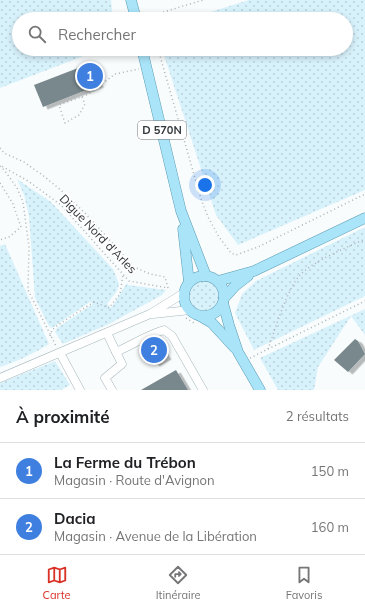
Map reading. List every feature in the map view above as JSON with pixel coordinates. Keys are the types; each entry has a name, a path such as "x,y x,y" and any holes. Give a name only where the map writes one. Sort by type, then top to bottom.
{"main road":[{"path":"131,0 134,12"},
{"name":"D 570N","path":"144,56 181,211 189,282"},
{"name":"D 570N","path":"181,211 206,276"},
{"path":"218,281 254,271 365,218"},
{"path":"194,313 210,315 220,308 224,300 235,286 254,271"},
{"path":"241,357 212,323 194,313 186,305 184,293 189,282 200,276 213,277 223,287 229,325 241,357 257,389"}],"street":[{"path":"0,378 150,314 184,293"},
{"path":"150,314 194,313"},
{"path":"116,352 156,332 164,330 172,336 203,390"},
{"path":"107,333 122,364 105,378 112,390"},
{"path":"60,353 80,390"}],"path":[{"path":"166,12 203,0"},
{"path":"160,56 201,199 219,238 231,253 236,255 258,247 365,194"},
{"path":"82,97 85,104 79,115 65,123 59,106 89,94 115,74 147,67"},
{"name":"Digue Nord d'Arles","path":"0,148 4,153 29,166 63,192 86,214 134,267 150,274 165,277 168,288 129,281 61,205 28,181 0,165"},
{"path":"0,165 17,188 23,202 29,247 28,290 50,336 60,353"},
{"path":"0,183 13,204 21,227 9,237 0,240"},
{"path":"268,349 287,297 299,276 316,263 365,239"},
{"path":"50,336 52,330 58,325 94,302 109,308 120,294 123,275"},
{"path":"241,357 268,349 365,301"}],"shaded area":[{"path":"0,0 111,0 112,12 12,12 12,56 84,56 0,88"},
{"path":"249,0 365,0 365,190 238,245 216,215 164,56 353,56 353,12 210,12"},
{"path":"17,179 51,202 113,269 119,284 117,291 107,304 111,308 127,283 128,285 166,290 162,295 109,324 63,344 55,332 57,328 93,304 90,302 52,328 49,326 35,298 29,216 24,195"},
{"path":"365,227 365,296 254,350 235,313 242,294 256,281"},
{"path":"5,244 49,344 25,357 0,367 0,246"},
{"path":"204,281 215,285 219,296 215,307 204,311 193,307 189,296 193,285"},
{"path":"365,309 365,335 351,316 318,367 314,390 278,390 260,358"},
{"path":"55,361 70,385 61,390 0,390 0,383"}],"building":[{"path":"91,63 99,85 43,107 34,85"},
{"path":"154,336 167,357 155,364 142,343"},
{"path":"355,339 358,341 365,354 348,372 334,360"},
{"path":"176,370 188,390 141,390"}],"place":[{"name":"La Ferme du Trébon","path":"90,76"},
{"name":"Dacia","path":"154,350"}]}
